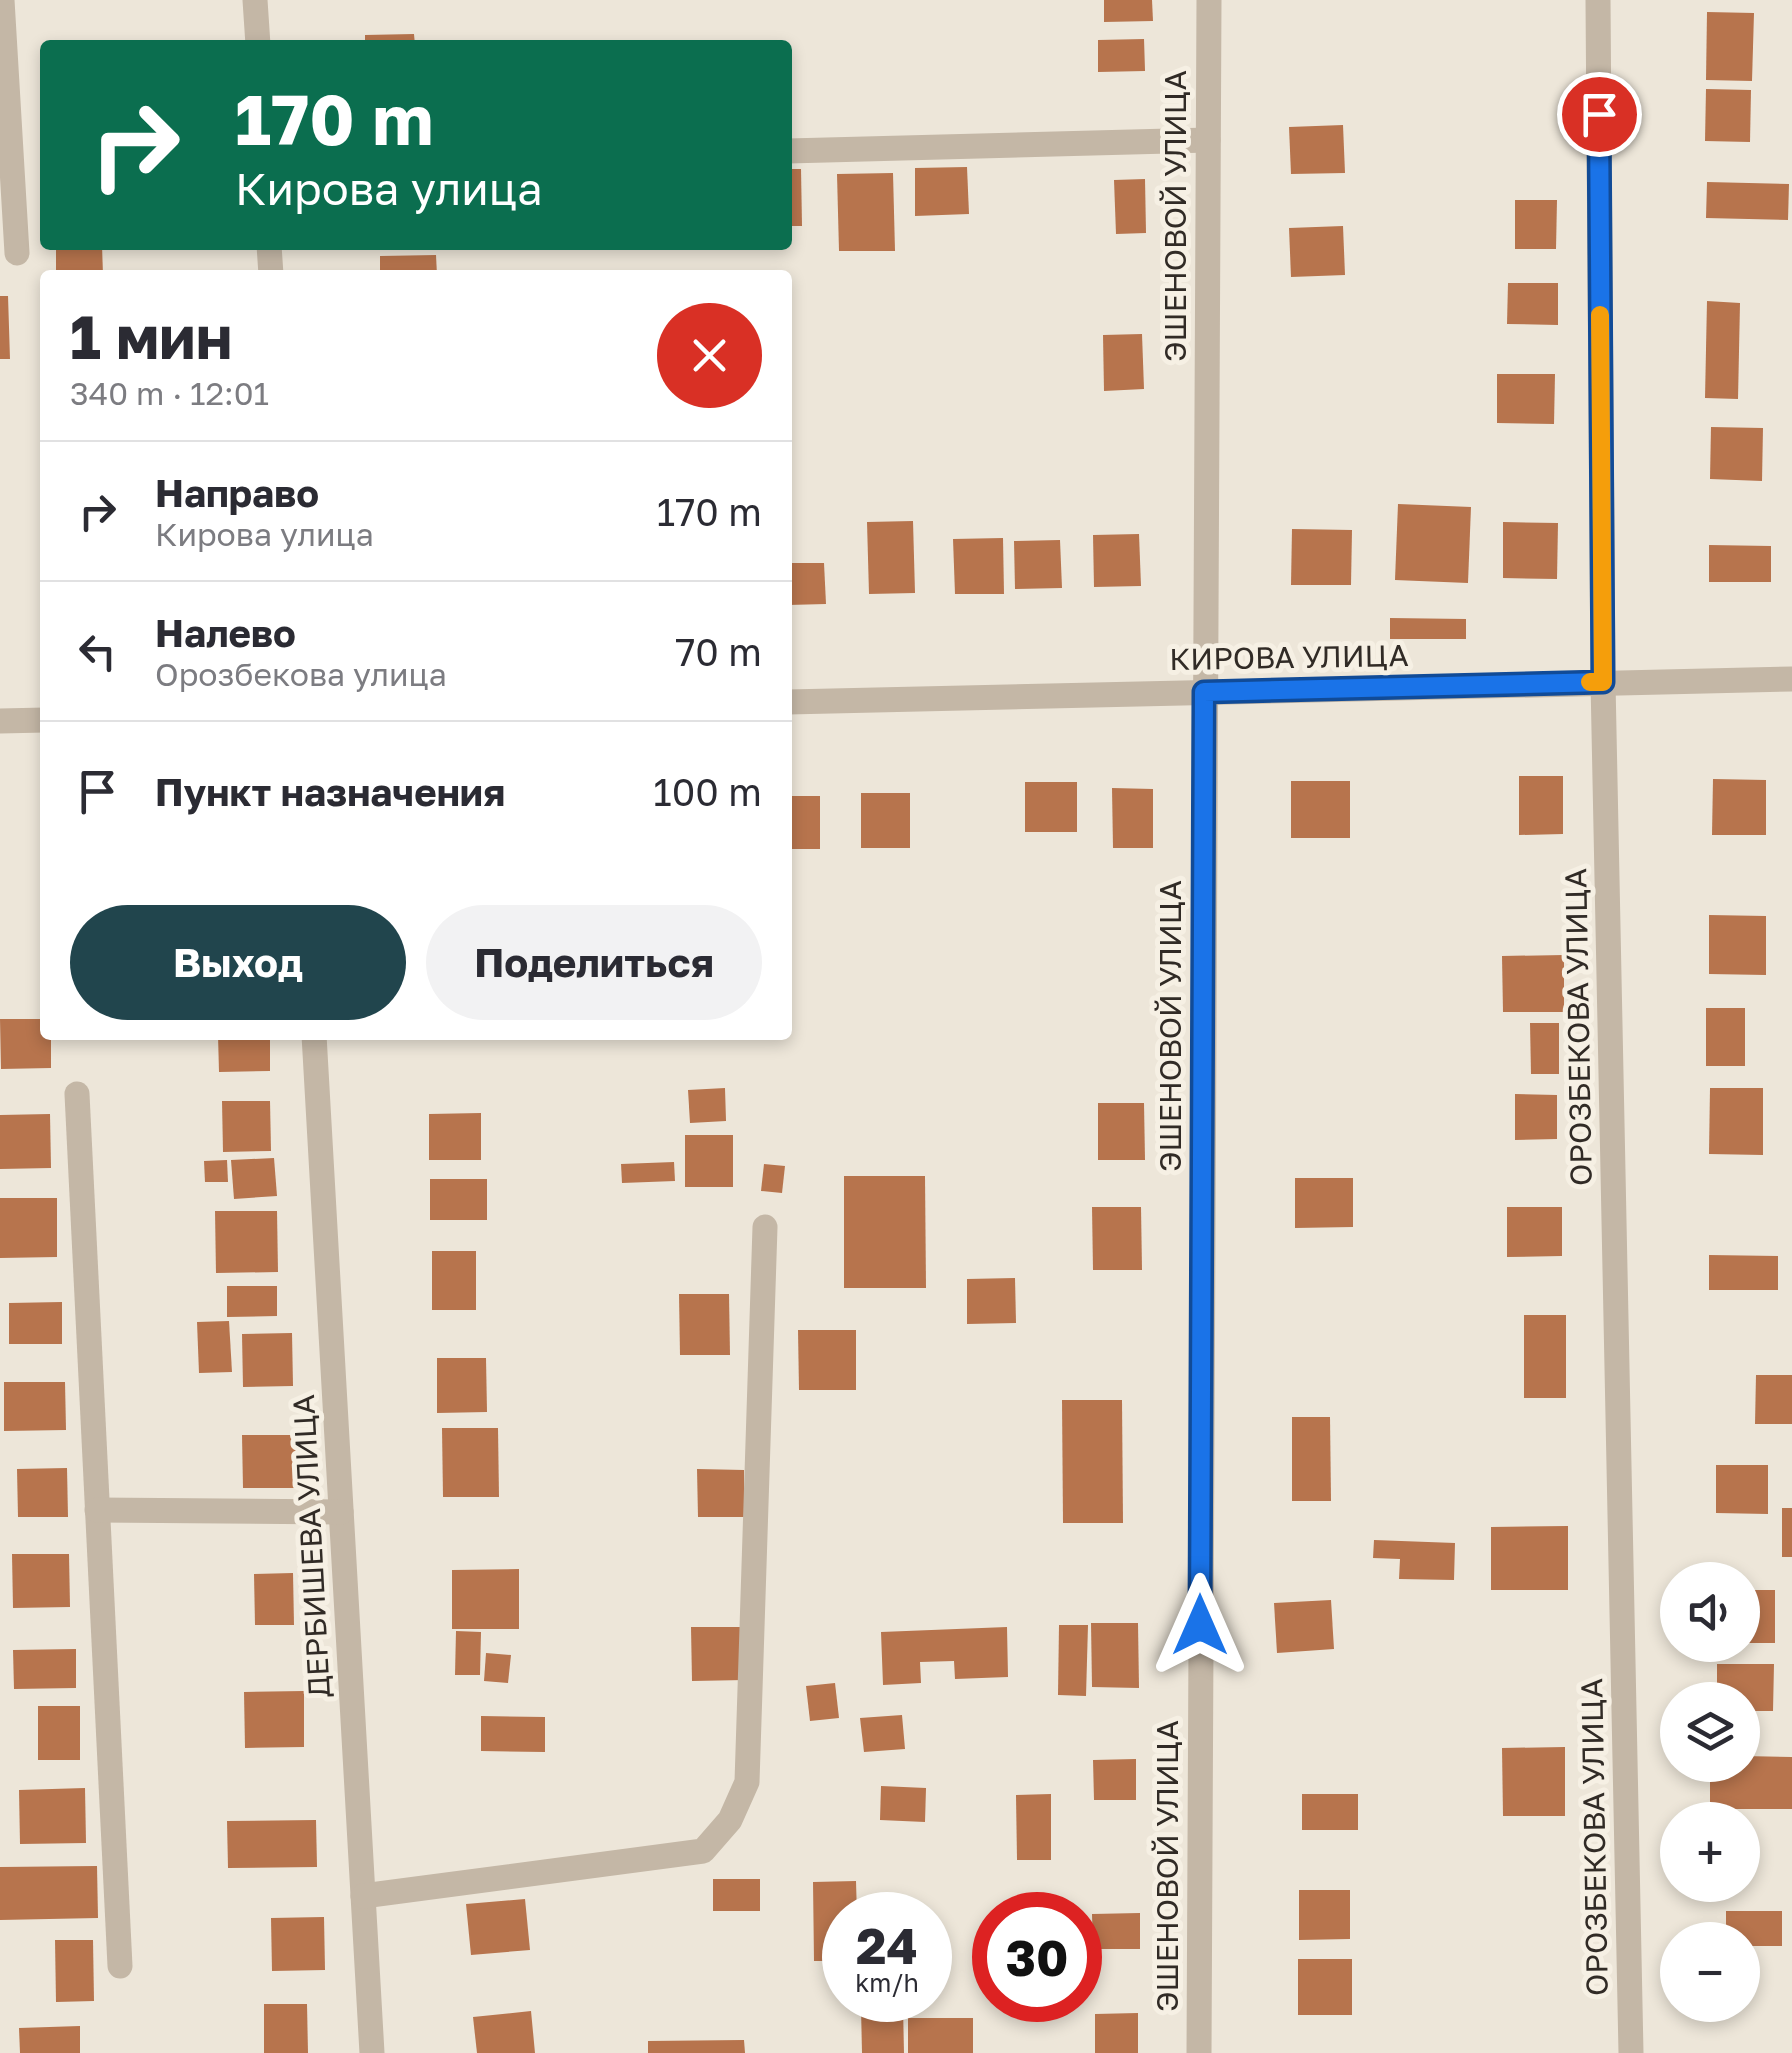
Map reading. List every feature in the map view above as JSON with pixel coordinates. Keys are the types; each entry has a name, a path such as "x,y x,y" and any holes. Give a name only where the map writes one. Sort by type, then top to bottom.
{"street":[{"path":"2,0 17,253"},
{"path":"255,0 258,40"},
{"name":"ЭШЕНОВОЙ УЛИЦА","path":"1199,2053 1209,0"},
{"name":"ОРОЗБЕКОВА УЛИЦА","path":"1598,0 1603,682 1631,2053"},
{"path":"792,151 1208,140"},
{"name":"КИРОВА УЛИЦА","path":"792,702 1792,679"},
{"path":"0,721 40,720"},
{"name":"ДЕРБИШЕВА УЛИЦА","path":"314,1040 372,2053"},
{"path":"77,1094 120,1966"},
{"path":"363,1896 703,1851 730,1820 747,1782 765,1228"},
{"path":"98,1510 341,1512"}],"building":[{"path":"1104,0 1152,0 1153,21 1104,22"},
{"path":"1707,12 1754,13 1752,81 1706,80"},
{"path":"414,34 415,40 365,40 365,35"},
{"path":"1144,39 1145,71 1098,72 1098,40"},
{"path":"1706,89 1751,90 1750,142 1705,141"},
{"path":"1343,125 1345,173 1291,174 1289,127"},
{"path":"967,167 969,214 915,216 915,168"},
{"path":"792,169 801,169 802,226 792,226"},
{"path":"893,173 895,251 839,251 837,174"},
{"path":"1145,179 1146,233 1116,234 1114,180"},
{"path":"1707,182 1789,184 1788,220 1706,218"},
{"path":"1515,200 1557,200 1556,249 1515,249"},
{"path":"1343,226 1345,275 1291,277 1289,228"},
{"path":"56,250 102,250 103,270 56,270"},
{"path":"436,255 437,270 380,270 380,256"},
{"path":"1508,283 1558,283 1558,325 1507,324"},
{"path":"0,296 8,296 10,359 0,359"},
{"path":"1707,301 1740,303 1738,399 1705,398"},
{"path":"1142,334 1144,389 1104,391 1103,335"},
{"path":"1497,374 1555,374 1554,424 1497,423"},
{"path":"1711,427 1763,428 1762,481 1710,479"},
{"path":"1398,504 1471,507 1468,583 1395,580"},
{"path":"913,521 915,593 869,594 867,522"},
{"path":"1503,522 1558,523 1557,579 1503,578"},
{"path":"1292,529 1352,530 1351,585 1291,585"},
{"path":"1139,534 1141,586 1094,587 1093,535"},
{"path":"1003,538 1004,594 955,594 953,539"},
{"path":"1060,540 1062,588 1015,589 1014,541"},
{"path":"1709,545 1771,546 1771,582 1709,582"},
{"path":"792,563 824,563 826,604 792,605"},
{"path":"1390,618 1466,619 1466,639 1390,639"},
{"path":"1519,776 1563,776 1563,834 1519,835"},
{"path":"1713,779 1766,780 1766,835 1712,835"},
{"path":"1291,781 1350,781 1350,838 1291,838"},
{"path":"1025,782 1077,782 1077,832 1025,832"},
{"path":"1112,788 1153,789 1153,848 1113,848"},
{"path":"861,793 910,793 910,848 861,848"},
{"path":"792,796 820,796 820,849 792,849"},
{"path":"1709,915 1766,916 1766,975 1709,974"},
{"path":"1564,955 1564,1012 1503,1012 1502,956"},
{"path":"1706,1008 1745,1008 1745,1066 1706,1066"},
{"path":"0,1019 40,1019 40,1040 51,1040 51,1068 1,1069"},
{"path":"1530,1023 1559,1023 1559,1074 1531,1074"},
{"path":"218,1040 270,1040 270,1071 219,1072"},
{"path":"725,1088 726,1121 690,1123 688,1090"},
{"path":"1710,1088 1763,1088 1763,1155 1709,1154"},
{"path":"1515,1094 1557,1095 1557,1139 1515,1140"},
{"path":"222,1101 270,1101 271,1151 223,1152"},
{"path":"1098,1103 1144,1103 1145,1160 1098,1160"},
{"path":"481,1113 481,1160 429,1160 429,1114"},
{"path":"50,1114 51,1168 0,1169 0,1115"},
{"path":"685,1135 733,1135 733,1187 685,1187"},
{"path":"274,1158 277,1196 234,1199 231,1160"},
{"path":"227,1160 228,1182 205,1182 204,1161"},
{"path":"674,1162 675,1181 622,1183 621,1164"},
{"path":"764,1164 785,1166 782,1193 761,1191"},
{"path":"844,1176 925,1176 926,1288 844,1288"},
{"path":"1295,1178 1353,1178 1353,1227 1295,1228"},
{"path":"430,1179 487,1179 487,1220 430,1220"},
{"path":"0,1198 57,1198 57,1257 0,1258"},
{"path":"1092,1207 1141,1207 1142,1270 1093,1270"},
{"path":"1507,1207 1562,1207 1562,1256 1507,1257"},
{"path":"215,1211 277,1211 278,1272 216,1273"},
{"path":"432,1251 476,1251 476,1310 432,1310"},
{"path":"1709,1255 1778,1256 1778,1290 1709,1290"},
{"path":"1015,1278 1016,1323 967,1324 967,1279"},
{"path":"227,1286 277,1286 277,1316 227,1317"},
{"path":"679,1294 729,1294 730,1355 680,1355"},
{"path":"62,1302 62,1344 9,1344 9,1303"},
{"path":"1524,1315 1566,1315 1566,1398 1524,1398"},
{"path":"229,1321 232,1372 199,1373 197,1322"},
{"path":"798,1330 856,1330 856,1390 799,1390"},
{"path":"292,1333 293,1386 243,1387 242,1334"},
{"path":"437,1358 486,1358 487,1412 437,1413"},
{"path":"1756,1375 1792,1375 1792,1424 1755,1424"},
{"path":"4,1382 65,1382 66,1430 4,1431"},
{"path":"1062,1400 1122,1400 1123,1523 1063,1523"},
{"path":"1292,1417 1330,1417 1331,1501 1292,1501"},
{"path":"442,1428 498,1428 499,1497 443,1497"},
{"path":"242,1435 299,1435 300,1488 243,1488"},
{"path":"1716,1465 1768,1465 1768,1514 1716,1513"},
{"path":"67,1468 68,1517 18,1517 17,1469"},
{"path":"697,1469 744,1470 744,1517 698,1517"},
{"path":"1782,1508 1792,1508 1792,1557 1782,1557"},
{"path":"1568,1526 1568,1590 1491,1590 1491,1527"},
{"path":"1374,1540 1455,1543 1454,1580 1399,1579 1400,1559 1373,1558"},
{"path":"12,1554 69,1554 70,1607 13,1608"},
{"path":"519,1569 519,1629 452,1629 452,1570"},
{"path":"293,1573 294,1625 255,1625 254,1574"},
{"path":"1760,1590 1775,1590 1775,1643 1760,1643"},
{"path":"1331,1600 1334,1649 1277,1653 1274,1603"},
{"path":"1091,1623 1138,1623 1139,1688 1092,1687"},
{"path":"1059,1625 1088,1625 1086,1696 1058,1695"},
{"path":"691,1627 744,1627 745,1680 692,1681"},
{"path":"1007,1627 1008,1677 955,1679 954,1661 920,1662 921,1683 883,1685 881,1632"},
{"path":"456,1631 481,1632 480,1675 455,1675"},
{"path":"76,1649 76,1688 14,1689 13,1650"},
{"path":"486,1653 511,1655 508,1683 484,1681"},
{"path":"1717,1664 1774,1664 1773,1711 1760,1711 1760,1682 1717,1682"},
{"path":"835,1683 839,1718 810,1721 806,1686"},
{"path":"304,1691 304,1747 245,1748 244,1692"},
{"path":"38,1706 80,1706 80,1760 38,1760"},
{"path":"902,1715 905,1749 864,1752 860,1718"},
{"path":"481,1716 545,1717 545,1752 481,1751"},
{"path":"1565,1747 1565,1816 1503,1816 1502,1748"},
{"path":"1760,1756 1792,1757 1792,1809 1760,1809 1760,1802 1710,1802 1710,1782 1760,1782"},
{"path":"1136,1759 1136,1800 1094,1800 1093,1760"},
{"path":"881,1786 926,1788 925,1822 880,1820"},
{"path":"85,1788 86,1843 20,1844 19,1790"},
{"path":"1051,1794 1051,1860 1017,1860 1016,1795"},
{"path":"1302,1794 1358,1794 1358,1830 1302,1830"},
{"path":"316,1820 317,1867 228,1868 227,1821"},
{"path":"97,1866 98,1918 0,1920 0,1867"},
{"path":"713,1879 760,1879 760,1911 713,1911"},
{"path":"856,1881 856,1892 822,1892 822,1961 814,1961 813,1882"},
{"path":"1299,1890 1350,1890 1350,1939 1299,1940"},
{"path":"525,1899 530,1950 471,1955 466,1904"},
{"path":"1726,1911 1782,1911 1782,1946 1760,1946 1760,1922 1726,1922"},
{"path":"1140,1913 1140,1949 1102,1949 1102,1914"},
{"path":"324,1917 325,1970 272,1971 271,1918"},
{"path":"55,1940 93,1940 94,2001 56,2002"},
{"path":"1298,1959 1352,1959 1352,2015 1298,2015"},
{"path":"264,2004 307,2004 308,2053 264,2053"},
{"path":"531,2011 535,2053 477,2053 473,2017"},
{"path":"1138,2013 1138,2053 1095,2053 1095,2022 1102,2022 1102,2014"},
{"path":"972,2018 973,2053 908,2053 908,2022"},
{"path":"861,2022 903,2022 904,2053 862,2053"},
{"path":"80,2026 80,2053 20,2053 19,2028"},
{"path":"744,2040 745,2053 648,2053 648,2041"}],"slow traffic":[{"path":"1590,682 1603,682 1600,315"}],"route":[{"path":"1200,1625 1204,692 1603,682 1599,114"}]}
